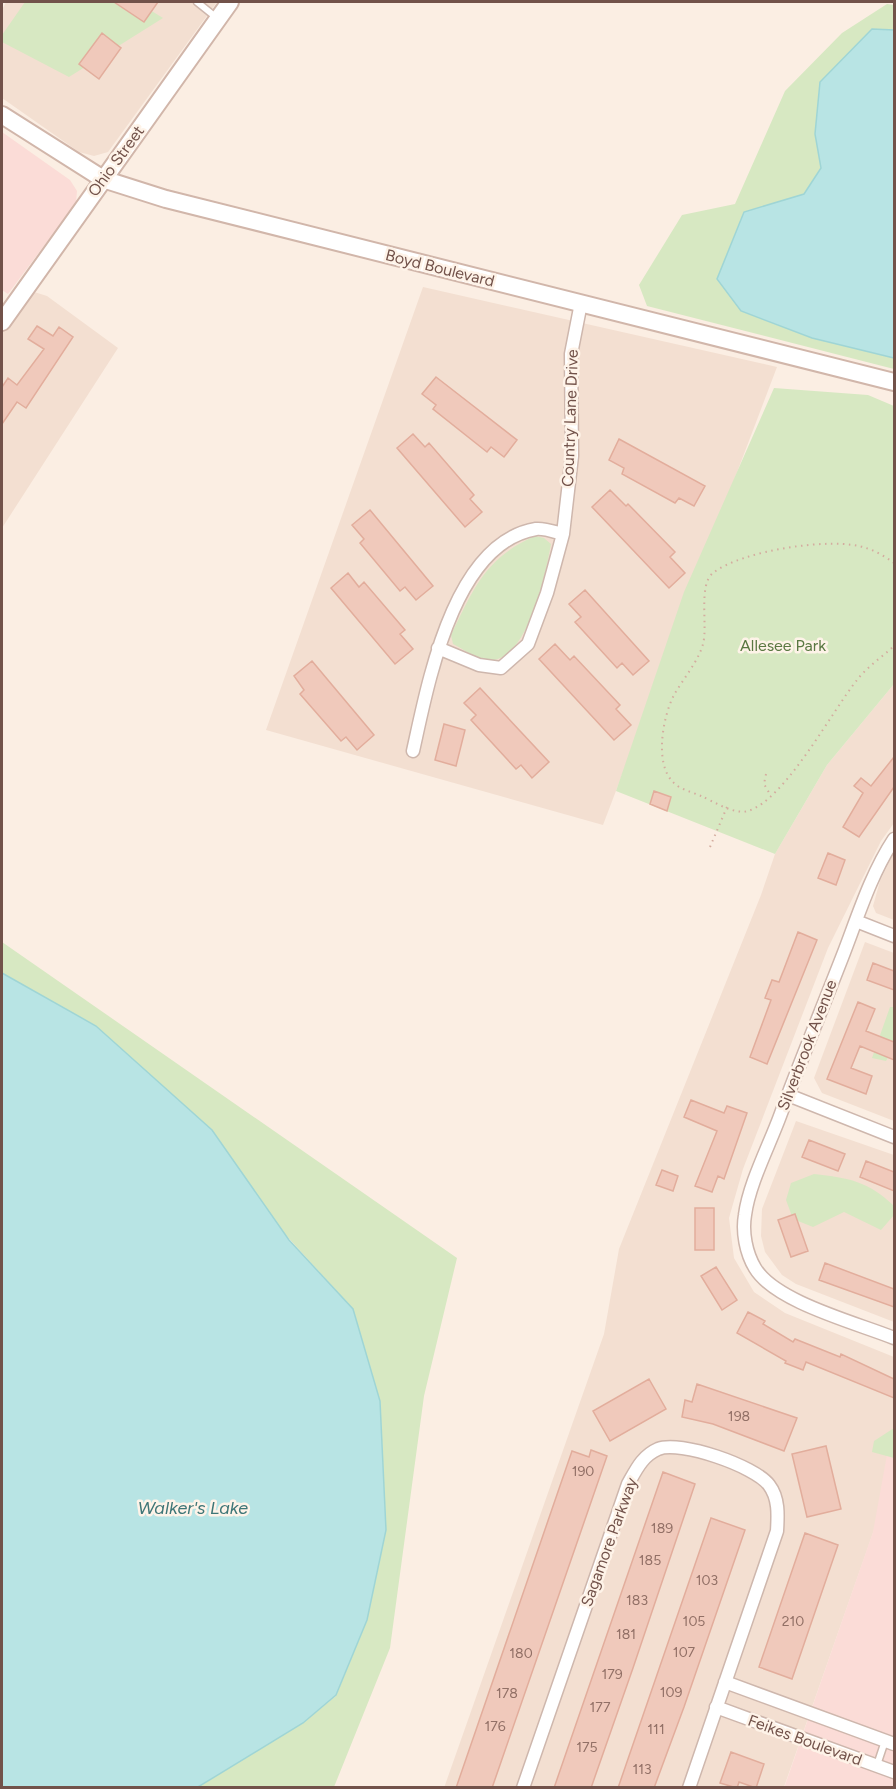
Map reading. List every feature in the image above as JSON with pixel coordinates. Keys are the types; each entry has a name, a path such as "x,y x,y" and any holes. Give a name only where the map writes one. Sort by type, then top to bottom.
{"street":[{"name":"Ohio Street","path":"2,322 230,2"},
{"name":"Boyd Boulevard","path":"2,115 103,179 166,199 894,382"},
{"name":"Country Lane Drive","path":"438,648 479,665 501,668 528,644 547,593 563,534 572,456 571,354 581,303"},
{"path":"413,751 438,648 448,620 470,581 499,546 523,533 539,529 563,534"},
{"name":"Silverbrook Avenue","path":"894,839 878,869 856,921 744,1215 749,1257 769,1286 786,1296 894,1338"},
{"path":"856,921 894,936"},
{"path":"788,1095 894,1137"},
{"name":"Sagamore Parkway","path":"523,1788 628,1484 639,1463 659,1448 680,1446 751,1471 769,1485 776,1499 777,1530 689,1788"},
{"name":"Feikes Boulevard","path":"725,1682 890,1743"},
{"name":"Feikes Boulevard","path":"716,1707 894,1772"}],"lane":[{"path":"197,2 218,18"},
{"path":"877,1765 890,1743"}],"path":[{"path":"894,563 866,548 844,544 800,546 765,552 737,561 712,574 706,583 703,645 667,714 663,768 673,782 727,807 748,811 771,796 798,764 858,678 894,646"},
{"path":"766,774 764,784 771,796"},
{"path":"710,847 727,807"}],"shaded area":[{"path":"6,2 217,2 108,152 94,156 79,152 2,98 2,10"},
{"path":"2,132 70,180 77,191 76,203 8,294 2,290"},
{"path":"423,287 777,367 603,825 266,730"},
{"path":"31,291 47,296 118,348 2,528 2,333"},
{"path":"894,684 894,823 881,841 828,948 743,1169 729,1218 734,1258 754,1292 785,1313 894,1357 894,1439 874,1530 784,1787 444,1788 604,1334 619,1249 761,895 775,854 827,765"},
{"path":"894,852 894,920 876,913 873,906 880,881"},
{"path":"865,942 894,953 894,1121 822,1093 814,1078"},
{"path":"796,1121 894,1155 894,1322 796,1284 782,1275 765,1252 761,1236 762,1209"},
{"path":"890,1438 894,1439 894,1787 784,1788 873,1532"}],"green space":[{"path":"25,2 137,2 163,18 69,77 2,42 2,35"},
{"path":"887,4 894,5 894,30 872,29 815,134 821,168 804,194 744,212 741,311 812,338 894,358 894,369 647,306 639,285 682,215 735,204 785,91 842,33"},
{"name":"Allesee Park","path":"774,388 868,395 894,406 894,684 827,765 775,854 616,791 684,592"},
{"path":"535,536 544,538 551,544 532,615 524,633 513,648 501,658 487,660 453,644 451,635 483,576 504,554"},
{"path":"2,942 457,1258 424,1396 390,1648 334,1787 198,1787 303,1723 336,1696 367,1620 386,1530 380,1401 353,1309 96,1026 2,973"},
{"path":"890,1007 894,1007 894,1047 886,1061 872,1058"},
{"path":"814,1174 848,1179 866,1186 894,1206 894,1215 881,1230 844,1212 813,1227 793,1219 786,1200 791,1183"},
{"path":"894,1428 894,1458 872,1452 874,1441"}],"water":[{"path":"872,29 894,30 894,358 812,338 741,311 717,279 744,212 804,194 821,168 815,134 820,82"},
{"name":"Walker's Lake","path":"2,973 96,1026 212,1130 289,1240 353,1309 380,1401 386,1530 367,1620 336,1695 303,1723 198,1787 2,1787"}],"building":[{"path":"114,2 158,2 144,22"},
{"path":"102,33 121,48 99,79 79,64"},
{"path":"37,326 53,336 59,327 73,337 26,408 17,402 2,424 2,387 8,378 17,385 44,349 28,339"},
{"path":"436,377 517,440 504,457 491,447 487,452 433,409 436,405 422,394"},
{"path":"413,434 425,447 429,443 474,495 470,499 482,512 465,527 397,448"},
{"path":"619,439 705,486 694,506 679,498 675,503 622,474 624,468 609,460"},
{"path":"610,490 626,506 628,504 675,552 670,557 685,573 669,588 592,507"},
{"path":"370,510 433,586 416,600 405,587 400,591 360,543 364,539 352,525"},
{"path":"348,573 359,587 364,582 405,630 400,634 413,649 395,664 331,588"},
{"path":"585,590 649,661 633,675 622,663 617,668 575,622 581,617 569,604"},
{"path":"555,644 570,660 574,656 620,705 616,709 631,725 614,740 539,659"},
{"path":"312,661 374,735 357,750 346,737 341,741 300,694 304,690 294,676"},
{"path":"480,688 549,762 532,778 521,765 516,769 471,720 476,715 464,703"},
{"path":"444,724 465,730 456,766 435,760"},
{"path":"894,757 894,787 859,837 843,827 863,793 854,786 861,778 871,786"},
{"path":"654,791 671,797 667,811 650,804"},
{"path":"828,853 845,860 836,885 818,878"},
{"path":"798,932 817,940 767,1064 750,1057 771,1000 765,998 772,980 779,982"},
{"path":"873,963 894,971 894,990 867,980"},
{"path":"858,1002 875,1009 866,1031 894,1042 894,1060 860,1046 851,1068 872,1076 866,1094 827,1079"},
{"path":"691,1100 724,1113 727,1106 747,1113 724,1179 718,1176 712,1192 695,1186 717,1131 684,1117"},
{"path":"809,1140 845,1154 838,1171 802,1157"},
{"path":"866,1161 894,1172 894,1191 860,1177"},
{"path":"662,1170 678,1176 673,1191 656,1185"},
{"path":"695,1208 714,1208 714,1250 695,1250"},
{"path":"795,1214 808,1251 791,1257 778,1220"},
{"path":"825,1263 894,1289 894,1307 819,1280"},
{"path":"716,1267 737,1300 722,1310 701,1276"},
{"path":"748,1312 765,1321 763,1324 793,1342 795,1339 840,1357 841,1354 894,1379 894,1398 806,1362 803,1370 785,1363 786,1361 737,1333"},
{"path":"649,1379 666,1409 610,1441 593,1411"},
{"path":"697,1384 797,1418 784,1451 713,1424 682,1417 685,1400 692,1402"},
{"path":"826,1446 841,1509 807,1517 792,1454"},
{"path":"591,1450 607,1456 492,1788 456,1788 572,1451 589,1457"},
{"path":"663,1472 695,1484 633,1668 591,1788 554,1788"},
{"path":"711,1518 745,1530 654,1788 618,1788"},
{"path":"805,1533 838,1545 792,1679 759,1667"},
{"path":"731,1752 764,1764 756,1788 739,1782 737,1788 720,1783"}]}
